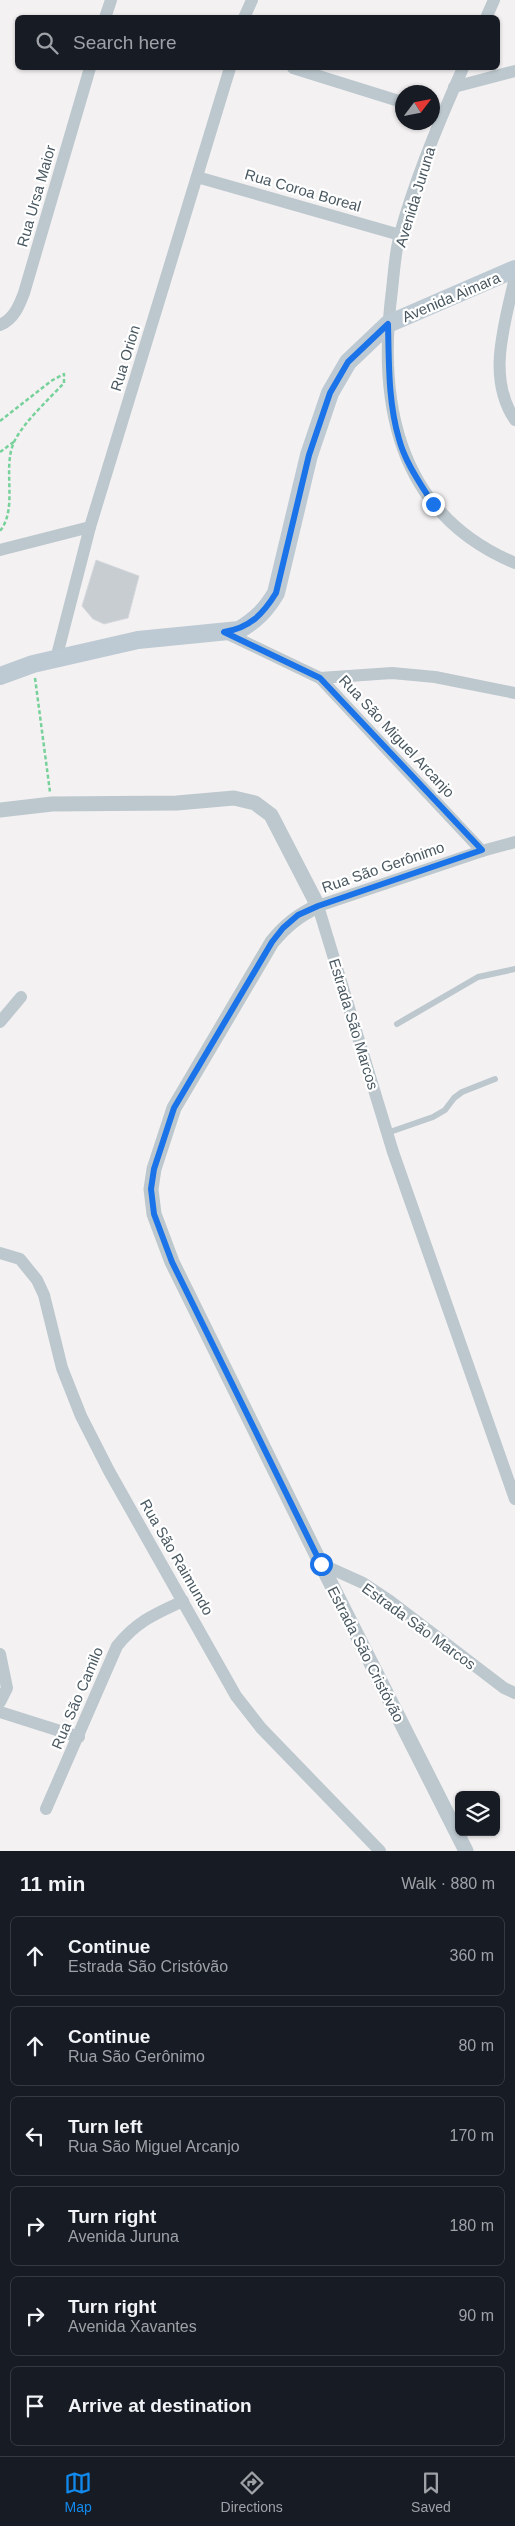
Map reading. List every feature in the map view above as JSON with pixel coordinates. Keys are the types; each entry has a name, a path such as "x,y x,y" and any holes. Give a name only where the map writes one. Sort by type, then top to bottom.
{"main road":[{"name":"Avenida Aimara","path":"388,324 515,269"},
{"path":"0,676 34,664 138,640 239,630 265,612 276,593 309,455 330,393 348,362 388,324"}],"street":[{"path":"106,15 110,0"},
{"path":"245,15 252,0"},
{"path":"487,15 494,0"},
{"name":"Rua Ursa Maior","path":"0,325 8,321 17,310 24,293 89,70"},
{"name":"Rua Orion","path":"56,659 90,527 229,70"},
{"path":"299,70 395,100"},
{"name":"Avenida Juruna","path":"440,107 454,87 461,70"},
{"path":"454,87 515,71"},
{"name":"Avenida Juruna","path":"431,130 400,235 388,324 390,397 399,440 412,470 433,504 459,532 499,556 515,563"},
{"name":"Rua Coroa Boreal","path":"197,177 400,235"},
{"path":"515,277 498,360 502,394 507,408 515,420"},
{"path":"502,394 515,388"},
{"path":"0,550 90,527"},
{"name":"Rua São Miguel Arcanjo","path":"224,632 320,678 482,850"},
{"path":"320,678 392,673 435,677 515,693"},
{"name":"Estrada São Marcos","path":"2,813 52,804 177,803 234,798 255,803 271,816 318,906 387,1133 515,1499"},
{"name":"Rua São Gerônimo","path":"318,906 482,850 515,842"},
{"name":"Estrada São Cristóvão","path":"318,906 298,915 283,928 227,1016 174,1108 154,1169 151,1189 154,1214 172,1262 321,1564 466,1851"},
{"path":"0,1022 21,997"},
{"name":"Rua São Raimundo","path":"0,1253 20,1259 37,1280 44,1295 62,1368 81,1416 236,1696 261,1728 380,1851"},
{"name":"Estrada São Marcos","path":"321,1564 363,1584 390,1602 504,1688 515,1693"},
{"name":"Rua São Camilo","path":"46,1809 117,1646 130,1629 143,1620 183,1601"},
{"path":"0,1654 7,1688 0,1702"},
{"path":"0,1712 78,1737"}],"lane":[{"path":"397,1024 478,977 515,969"},
{"path":"387,1133 433,1117 445,1110 454,1098 462,1092 495,1079"}],"path":[{"path":"0,421 51,381 64,374 64,383 15,440 0,452"},
{"path":"0,531 7,522 9,472 15,440"},
{"path":"34,664 52,804"}],"building":[{"path":"96,560 139,576 128,618 104,624 93,619 82,606"}],"route":[{"path":"321,1564 172,1262 154,1214 151,1189 154,1169 174,1108 227,1016 272,942 283,928 298,915 318,906 482,850 320,678 224,632 239,630 252,622 265,612 276,593 286,558 309,455 330,393 348,362 388,324 390,397 399,440 412,470 433,504"}]}
